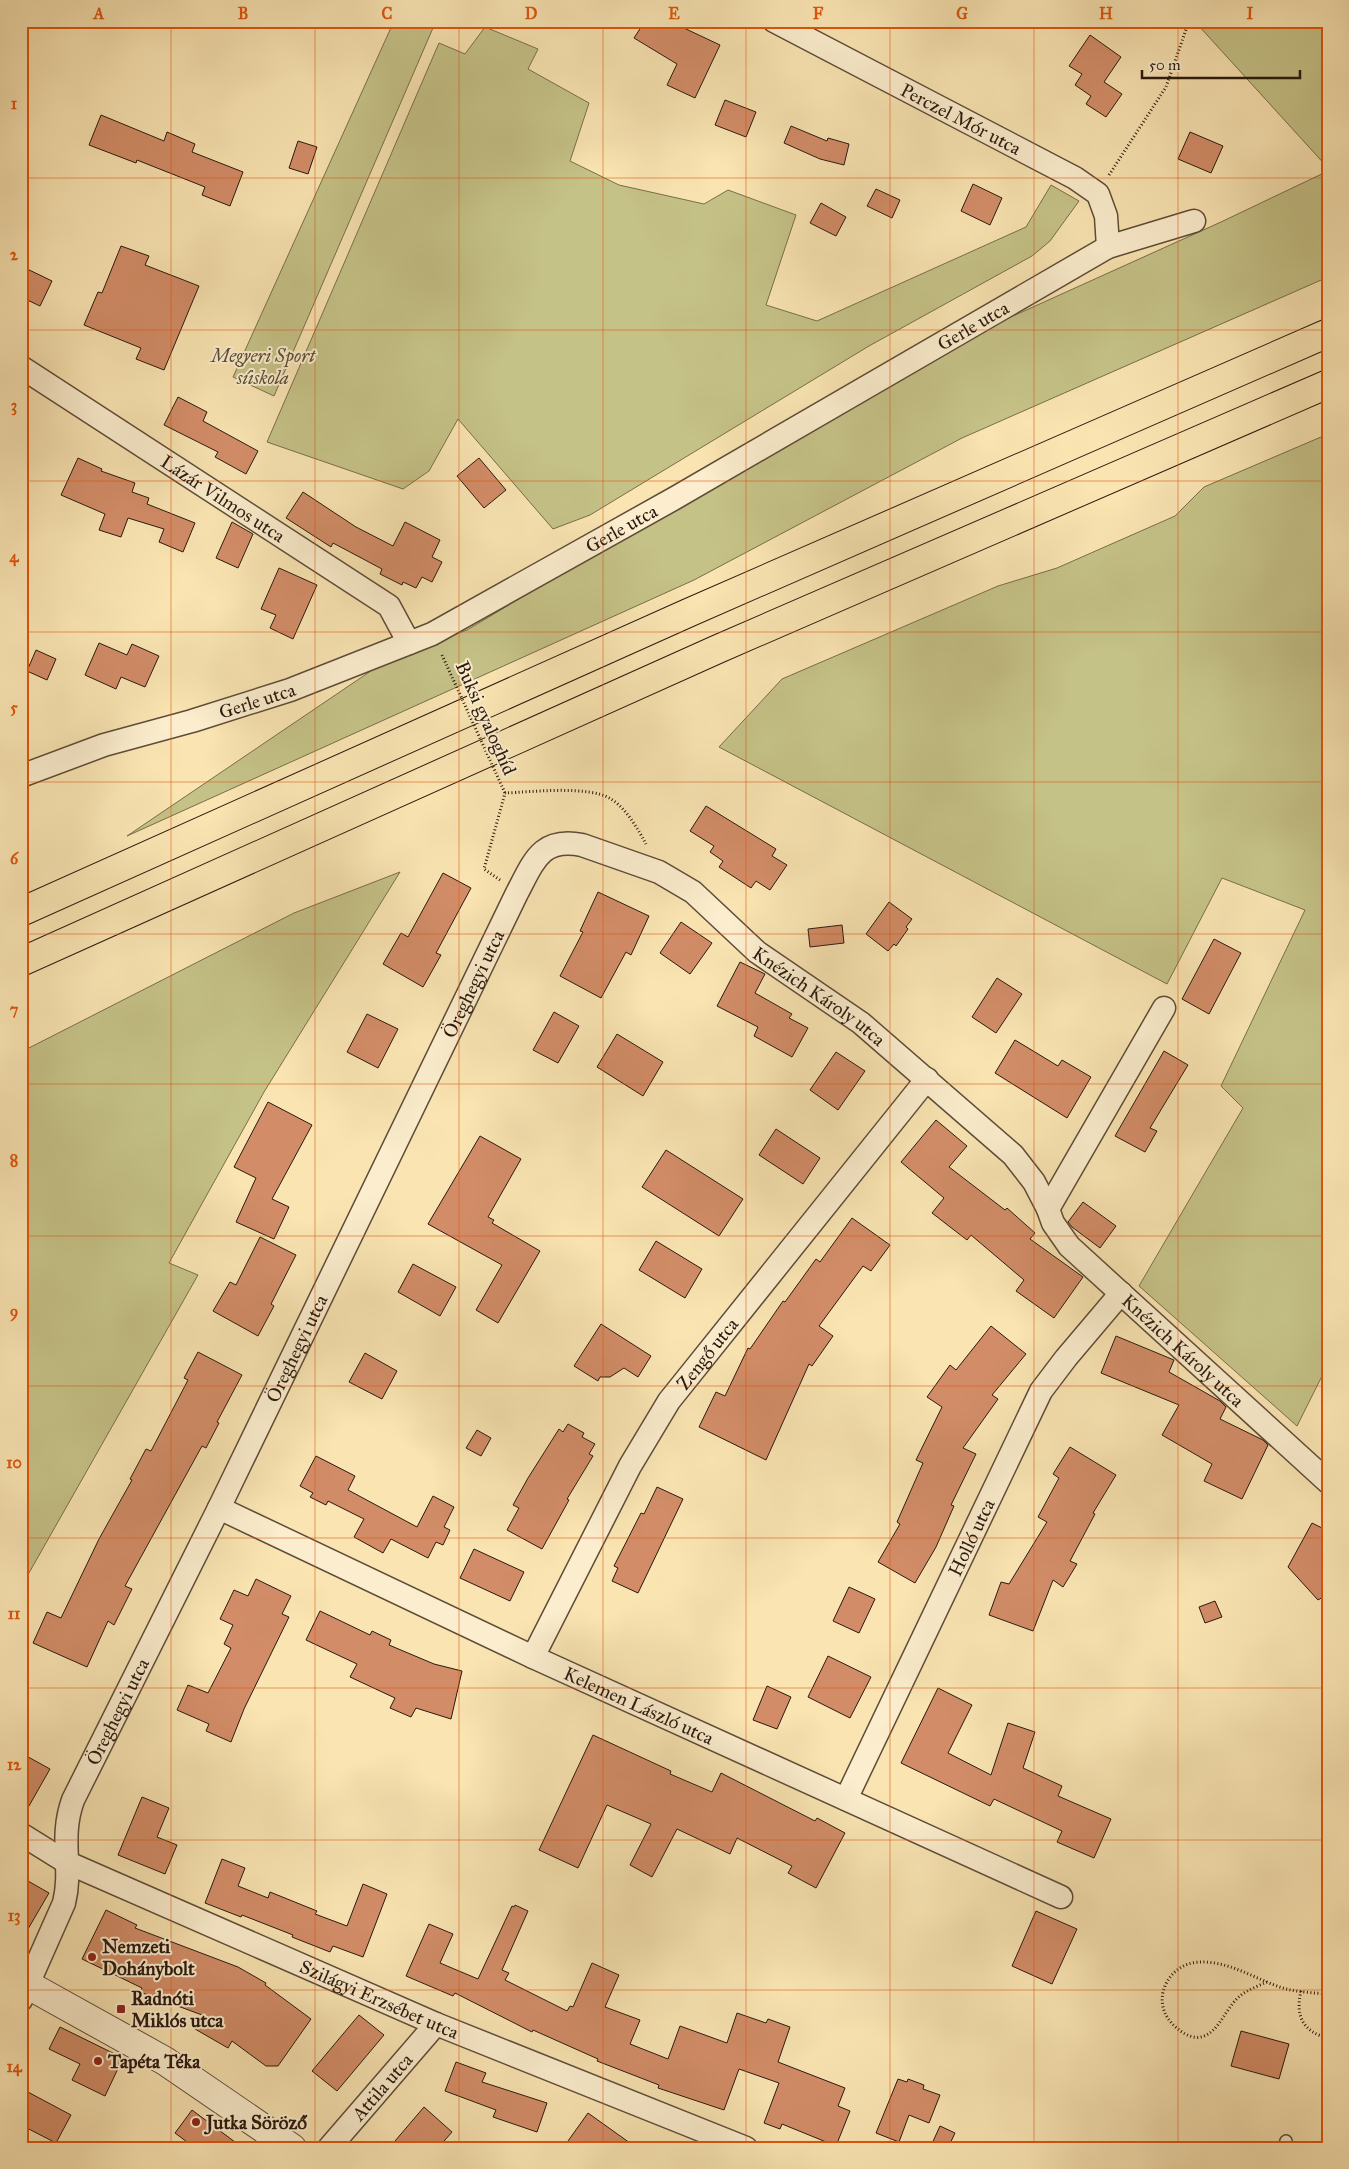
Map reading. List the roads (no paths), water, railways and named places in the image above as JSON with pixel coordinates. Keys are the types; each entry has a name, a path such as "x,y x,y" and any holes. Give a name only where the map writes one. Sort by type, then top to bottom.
{"highway":[{"path":"21,912 688,613 1328,333"},
{"path":"21,962 718,649 1328,384"}],"street":[{"name":"Perczel Mór utca","path":"774,21 1075,178 1098,194 1106,216 1108,247"},
{"name":"Gerle utca","path":"21,776 104,745 192,721 290,690 432,634 675,498 1108,247 1194,221"},
{"name":"Lázár Vilmos utca","path":"21,367 389,606 410,643"},
{"name":"Knézich Károly utca","path":"552,845 570,843 582,845 659,872 693,892 757,952 811,990 842,1008 927,1079 1013,1155 1034,1182 1053,1223 1069,1246 1328,1482"},
{"name":"Öreghegyi utca","path":"66,1862 66,1829 74,1800 219,1508 518,893 535,860 552,845"},
{"path":"1048,1209 1164,1008"},
{"name":"Zengő utca","path":"533,1656 630,1466 669,1400 927,1079"},
{"name":"Holló utca","path":"846,1799 1041,1391 1121,1292"},
{"name":"Kelemen László utca","path":"219,1508 533,1656 1061,1897"},
{"name":"Szilágyi Erzsébet utca","path":"21,1834 66,1862 436,2024 746,2148"},
{"path":"66,1862 68,1888 64,1903 24,1989 165,2061 292,2148"},
{"name":"Attila utca","path":"329,2148 436,2024"}],"place":[{"name":"Nemzeti Dohánybolt","path":"92,1957"},
{"name":"Radnóti Miklós utca","path":"121,2009"},
{"name":"Tapéta Téka","path":"98,2061"},
{"name":"Jutka Söröző","path":"196,2122"}],"park label":[{"name":"Megyeri Sport síiskola","path":"263,366"}]}
